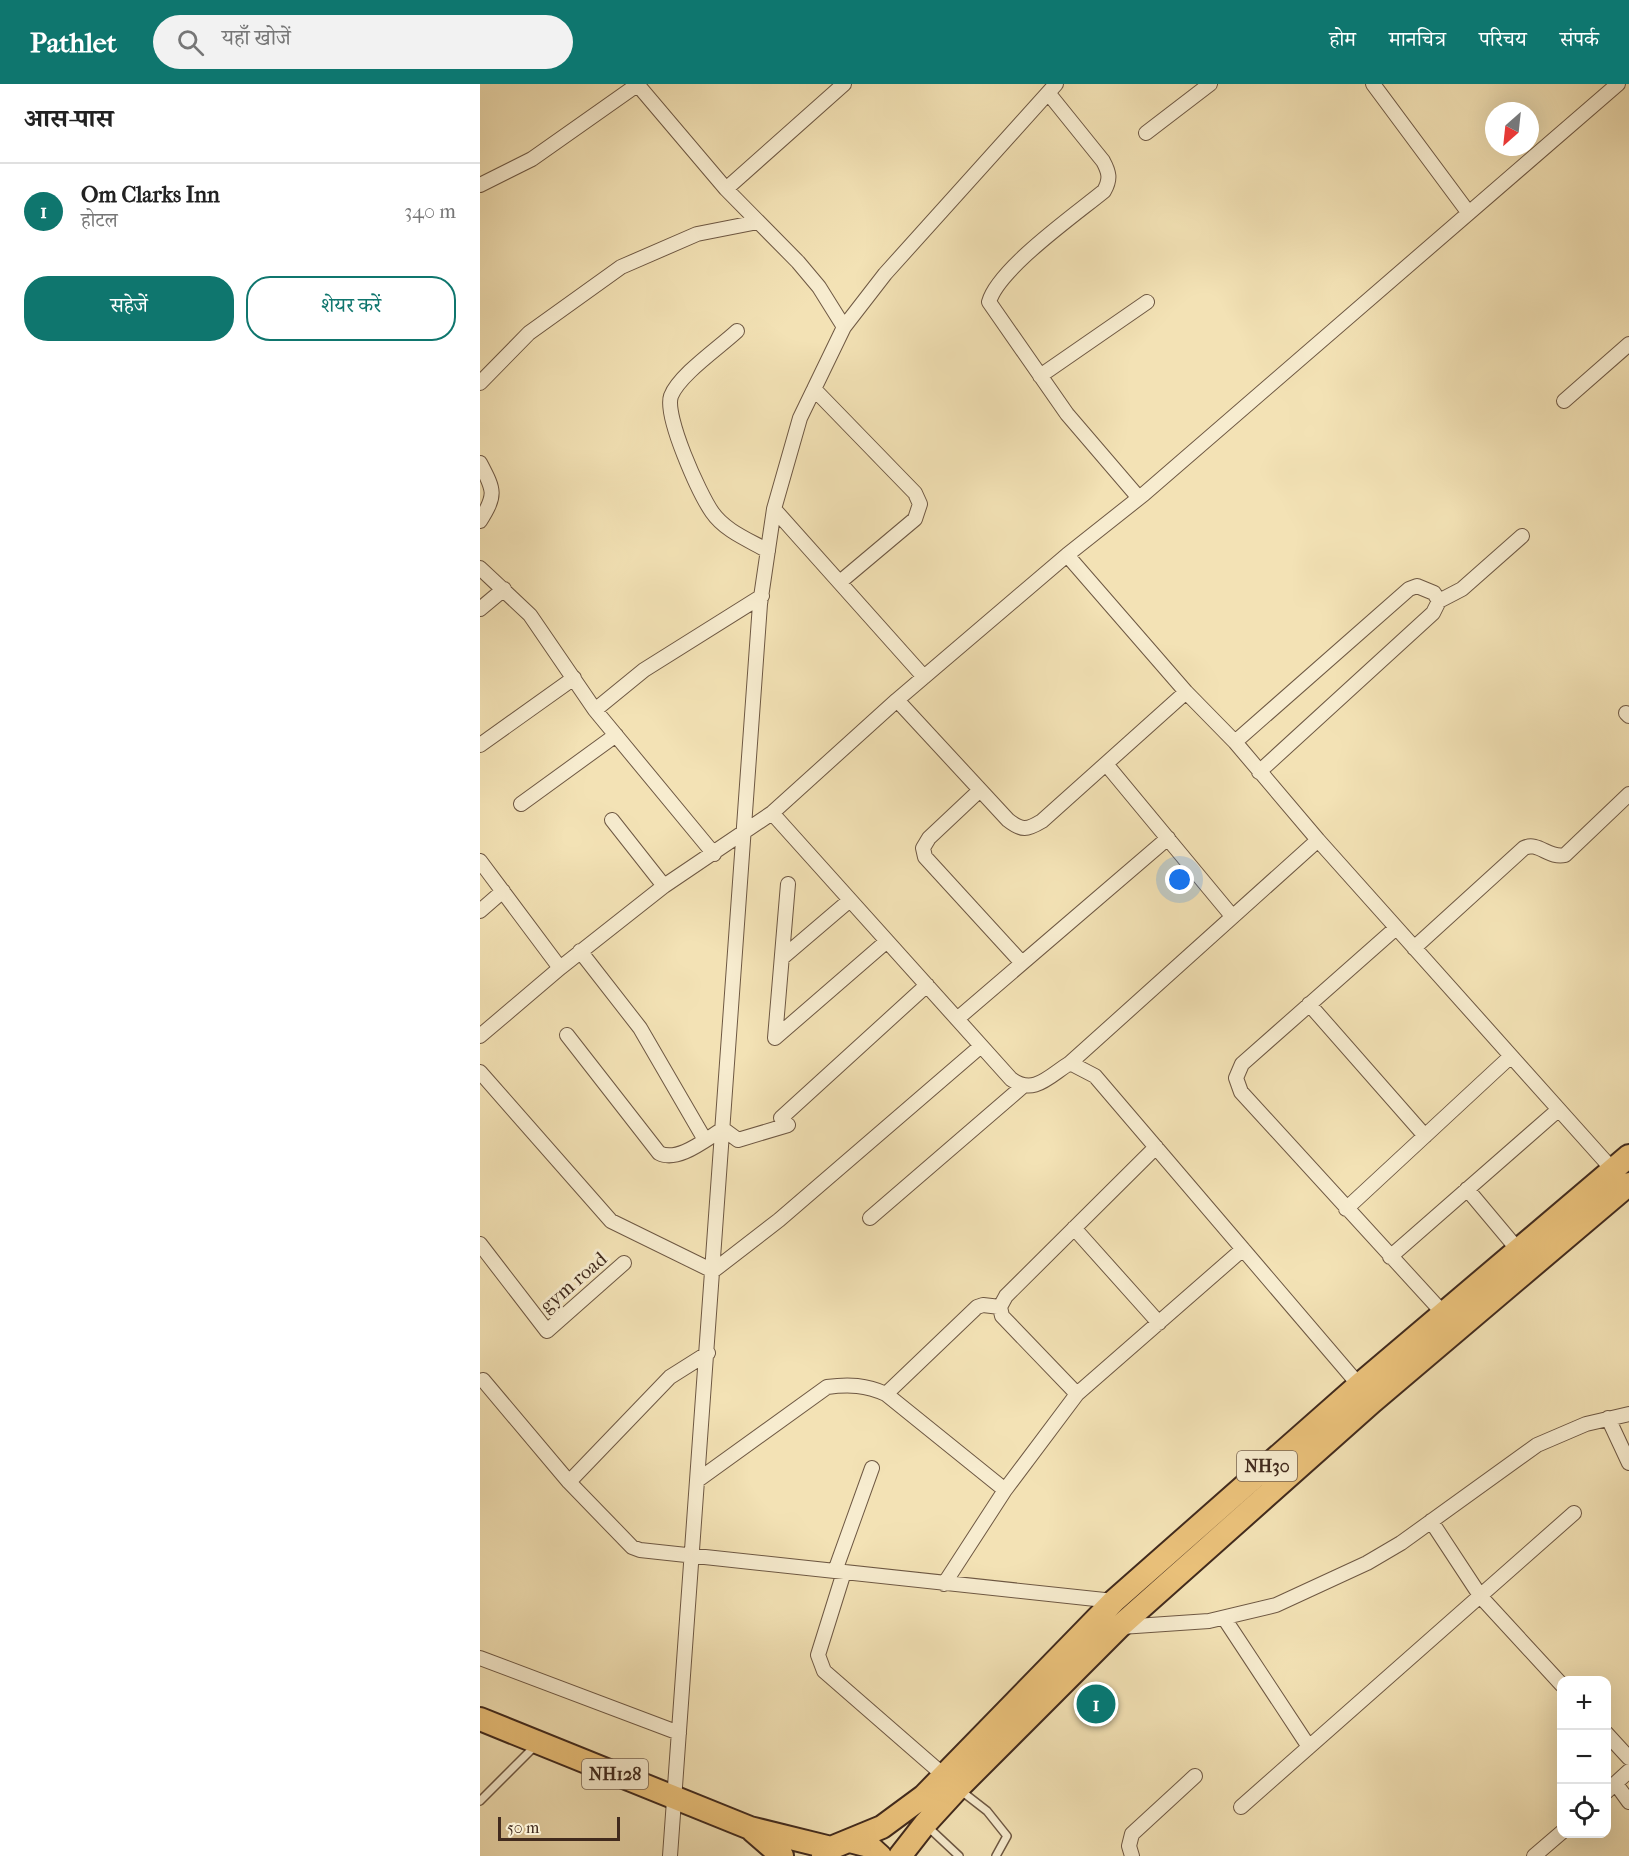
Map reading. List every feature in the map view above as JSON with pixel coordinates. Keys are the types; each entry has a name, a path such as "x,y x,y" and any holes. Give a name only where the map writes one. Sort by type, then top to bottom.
{"highway":[{"name":"NH30","path":"900,1856 951,1782 1114,1601 1359,1385 1519,1251 1624,1170"},
{"name":"NH30","path":"835,1848 900,1816 951,1782 1119,1627 1373,1401 1624,1170"},
{"name":"NH128","path":"480,1719 750,1828 835,1848"},
{"name":"NH128","path":"750,1828 783,1856"},
{"path":"835,1848 869,1846 880,1856"}],"street":[{"path":"480,185 532,159 637,84 726,189 819,287 844,327"},
{"path":"726,189 844,84"},
{"path":"1146,133 1210,84"},
{"path":"1373,84 1468,212"},
{"path":"480,1036 580,951 664,885 744,834 772,813 897,700 1067,555 1139,498 1618,84"},
{"path":"670,1856 762,597 774,509 800,418 844,327 885,274 1053,89 1109,172 1104,191 1004,275 991,293 989,302 993,311 1067,414 1139,498"},
{"path":"480,383 529,333 621,267 698,234 759,222"},
{"path":"1040,376 1147,302"},
{"path":"737,331 678,384 669,408 691,470 712,512 731,530 768,551"},
{"path":"1564,401 1629,345"},
{"path":"814,389 915,493 920,504 915,519 840,582"},
{"path":"480,462 492,486 493,494 480,520"},
{"path":"774,509 924,677"},
{"path":"1259,772 1433,613 1439,601 1462,589 1522,536"},
{"path":"1067,555 1186,692 1235,742 1318,840 1558,1110 1624,1170"},
{"path":"480,568 530,615 595,710 714,854"},
{"path":"1235,742 1409,590 1417,586 1424,587 1434,593 1439,601"},
{"path":"480,609 504,589"},
{"path":"595,710 644,670 762,597"},
{"path":"480,745 573,678"},
{"path":"897,700 1008,820 1019,829 1029,829 1186,692"},
{"path":"521,804 616,735"},
{"path":"1106,764 1233,916"},
{"path":"980,790 929,837 923,848 925,856 1022,963"},
{"path":"1414,948 1524,848 1532,845 1557,856 1565,855 1629,794"},
{"path":"772,813 1011,1079 1022,1087 1033,1087 1070,1063 1318,840"},
{"path":"612,820 664,885"},
{"path":"957,1019 1168,838"},
{"path":"480,861 560,968"},
{"path":"788,884 774,1036 777,1038 887,941"},
{"path":"480,911 503,891"},
{"path":"782,958 850,900"},
{"path":"1396,928 1242,1064 1236,1078 1241,1092 1444,1314"},
{"path":"580,951 640,1028 705,1140"},
{"path":"723,1129 738,1140 784,1122 927,985"},
{"path":"1309,1005 1425,1136"},
{"path":"567,1035 659,1153 666,1157 676,1156 723,1129"},
{"path":"713,1271 779,1221 981,1046"},
{"path":"1346,1209 1510,1057"},
{"path":"1070,1063 1095,1076 1359,1385"},
{"path":"480,1072 611,1221 713,1271"},
{"path":"870,1218 1022,1087"},
{"path":"1390,1257 1558,1110"},
{"path":"1077,1394 1002,1316 1000,1307 1006,1296 1156,1148"},
{"path":"1467,1189 1519,1251"},
{"path":"1074,1228 1159,1323"},
{"name":"gym road","path":"480,1244 547,1331 624,1263"},
{"path":"944,1584 1005,1490 1077,1394 1243,1249"},
{"path":"886,1394 977,1307 983,1305 1000,1307"},
{"path":"569,1482 670,1377 708,1353"},
{"path":"483,1380 569,1482 632,1547 651,1553 693,1555 1114,1601"},
{"path":"698,1480 827,1387 846,1385 871,1387 886,1394 1005,1490"},
{"path":"1119,1627 1224,1618 1276,1605 1347,1572 1401,1543 1538,1445 1586,1424 1629,1414"},
{"path":"1608,1418 1629,1463"},
{"path":"872,1468 839,1572 818,1655 819,1663 824,1671 951,1782"},
{"path":"1241,1807 1481,1598 1574,1513"},
{"path":"1431,1521 1481,1598 1557,1680"},
{"path":"1224,1618 1310,1747"},
{"path":"480,1658 679,1733"},
{"path":"1611,1738 1629,1758"},
{"path":"1629,1770 1611,1788 1629,1802"},
{"path":"1132,1856 1129,1846 1132,1834 1196,1776"},
{"path":"1534,1856 1557,1836"}],"lane":[{"path":"480,1800 538,1743"},
{"path":"951,1782 987,1811 1006,1836 996,1856"},
{"path":"924,1824 959,1856"}],"place":[{"name":"Om Clarks Inn","path":"1096,1704"}]}
